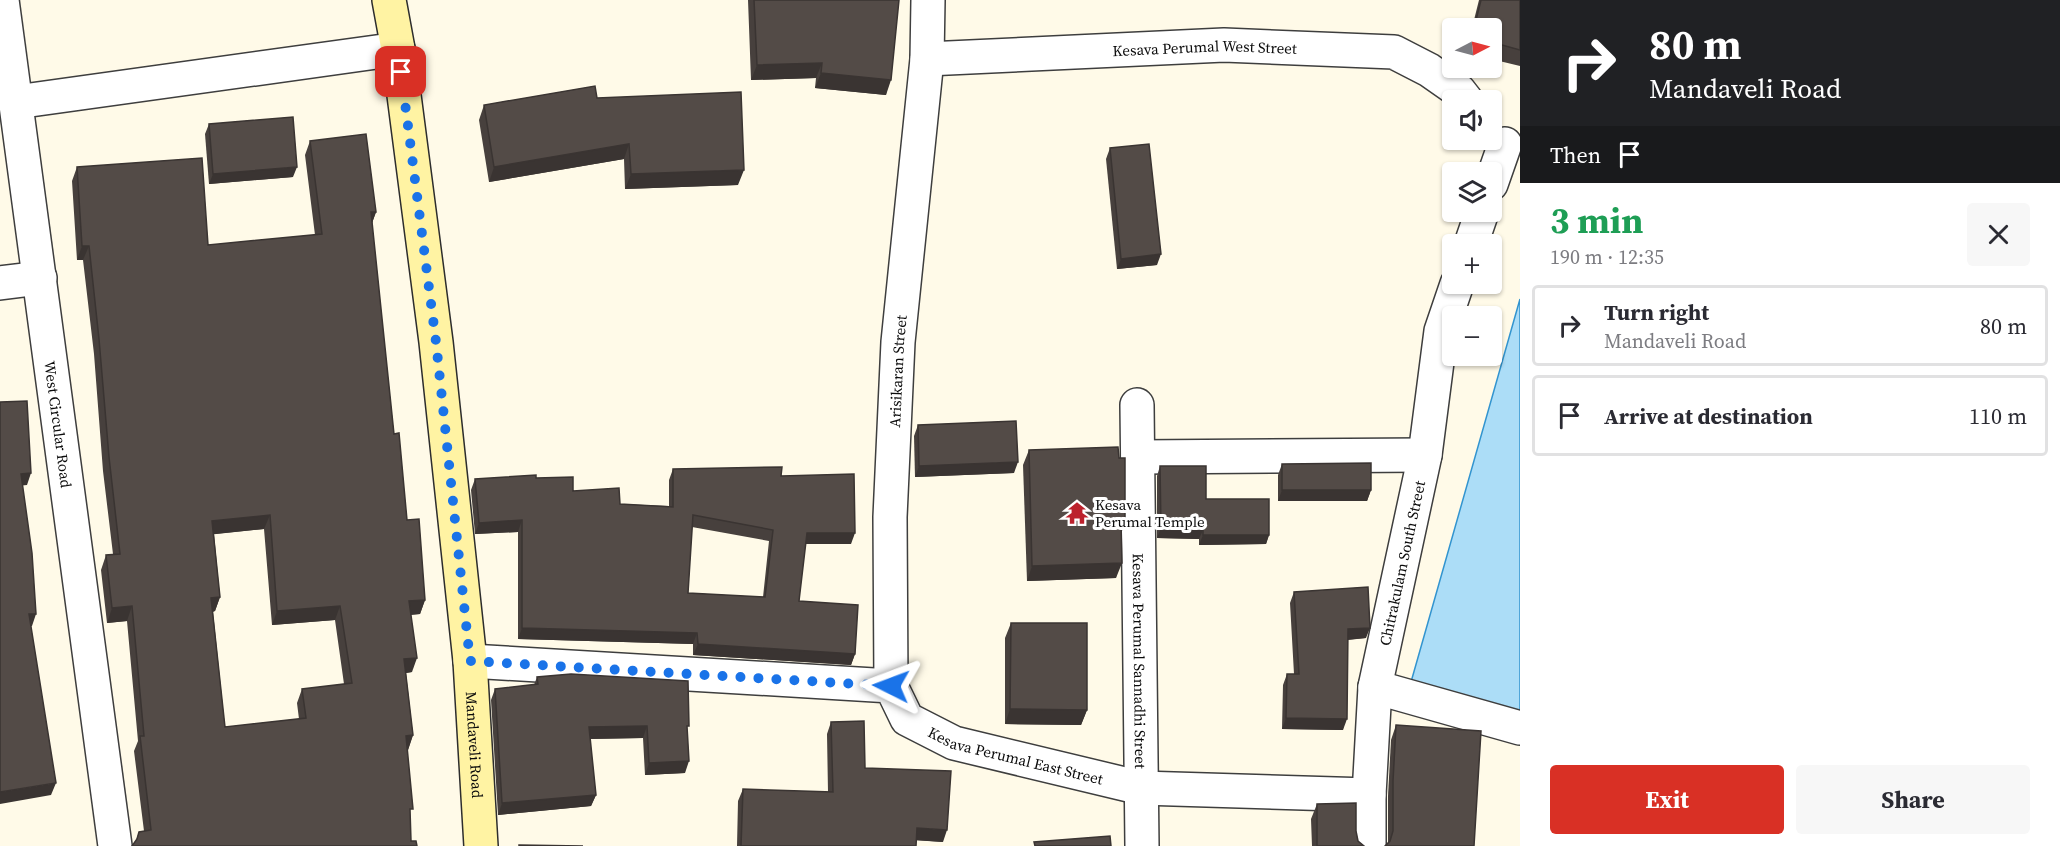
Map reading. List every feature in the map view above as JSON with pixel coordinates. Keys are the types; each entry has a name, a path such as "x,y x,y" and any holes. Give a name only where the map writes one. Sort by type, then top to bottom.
{"street":[{"name":"West Circular Road","path":"2,0 115,846"},
{"name":"Mandaveli Road","path":"389,0 398,49 436,342 470,661 481,846"},
{"name":"Arisikaran Street","path":"891,686 890,517 898,342 927,58 928,0"},
{"name":"Kesava Perumal West Street","path":"927,58 1224,45 1394,52 1429,70 1456,90"},
{"path":"16,102 398,49"},
{"path":"1498,162 1505,141"},
{"path":"0,283 40,278"},
{"name":"Chitrakulam South Street","path":"1369,846 1369,795 1375,687 1425,455 1441,331 1454,294"},
{"name":"Kesava Perumal Sannadhi Street","path":"1137,405 1142,846"},
{"path":"1138,457 1425,455"},
{"path":"470,661 891,686"},
{"name":"Kesava Perumal East Street","path":"891,686 907,719 954,743 1141,788 1369,795"},
{"path":"1375,687 1520,728"}],"water":[{"path":"1520,299 1520,715 1411,682"}],"building":[{"path":"754,0 899,0 891,80 821,73 822,63 757,65"},
{"path":"1481,0 1520,0 1520,50 1502,45 1502,18 1476,18"},
{"path":"595,86 597,98 741,92 744,170 631,174 629,144 494,167 484,105"},
{"path":"293,117 297,167 213,174 209,124"},
{"path":"366,134 376,212 371,212 394,434 399,433 407,520 419,519 425,600 409,601 417,658 404,659 413,735 406,736 413,809 410,809 411,841 416,841 417,846 132,846 139,832 151,830 140,736 144,736 132,606 112,608 106,555 120,554 89,246 82,246 77,167 202,158 208,245 322,234 310,141","holes":["270,515 277,611 340,606 352,683 302,689 306,718 225,727 211,598 220,597 212,521"]},
{"path":"1149,144 1161,254 1121,259 1110,148"},
{"path":"27,401 31,473 21,474 32,553 36,614 29,614 56,783 0,792 0,402"},
{"path":"1016,421 1018,462 919,466 918,425"},
{"path":"1118,447 1119,458 1125,458 1125,522 1121,521 1122,563 1032,566 1029,450"},
{"path":"1371,463 1371,490 1282,490 1282,464"},
{"path":"1160,466 1206,466 1206,499 1269,499 1269,535 1203,535 1203,530 1161,528"},
{"path":"782,467 781,476 854,474 855,533 807,533 799,601 858,605 855,654 698,644 697,633 522,628 522,520 479,523 475,479 536,475 536,478 573,477 573,491 619,488 620,504 673,507 673,469","holes":["693,515 773,530 765,597 688,593"]},
{"path":"1368,587 1370,628 1348,629 1347,719 1286,718 1287,674 1299,674 1294,592"},
{"path":"1011,623 1087,623 1087,710 1010,709"},
{"path":"571,674 688,681 689,761 649,763 647,726 589,727 596,795 502,803 495,689 538,684 537,677"},
{"path":"864,721 865,768 951,771 947,830 917,828 916,846 741,846 743,789 833,792 831,722"},
{"path":"1396,725 1481,731 1474,846 1385,846 1390,841 1393,831"},
{"path":"1356,803 1356,831 1358,841 1364,846 1317,846 1317,804"},
{"path":"1110,836 1111,846 1035,846 1034,842"},
{"path":"519,845 583,846 519,846"}],"place":[{"name":"Kesava Perumal Temple","path":"1077,513"}],"route":[{"path":"401,72 436,342 470,661 891,686"}]}
